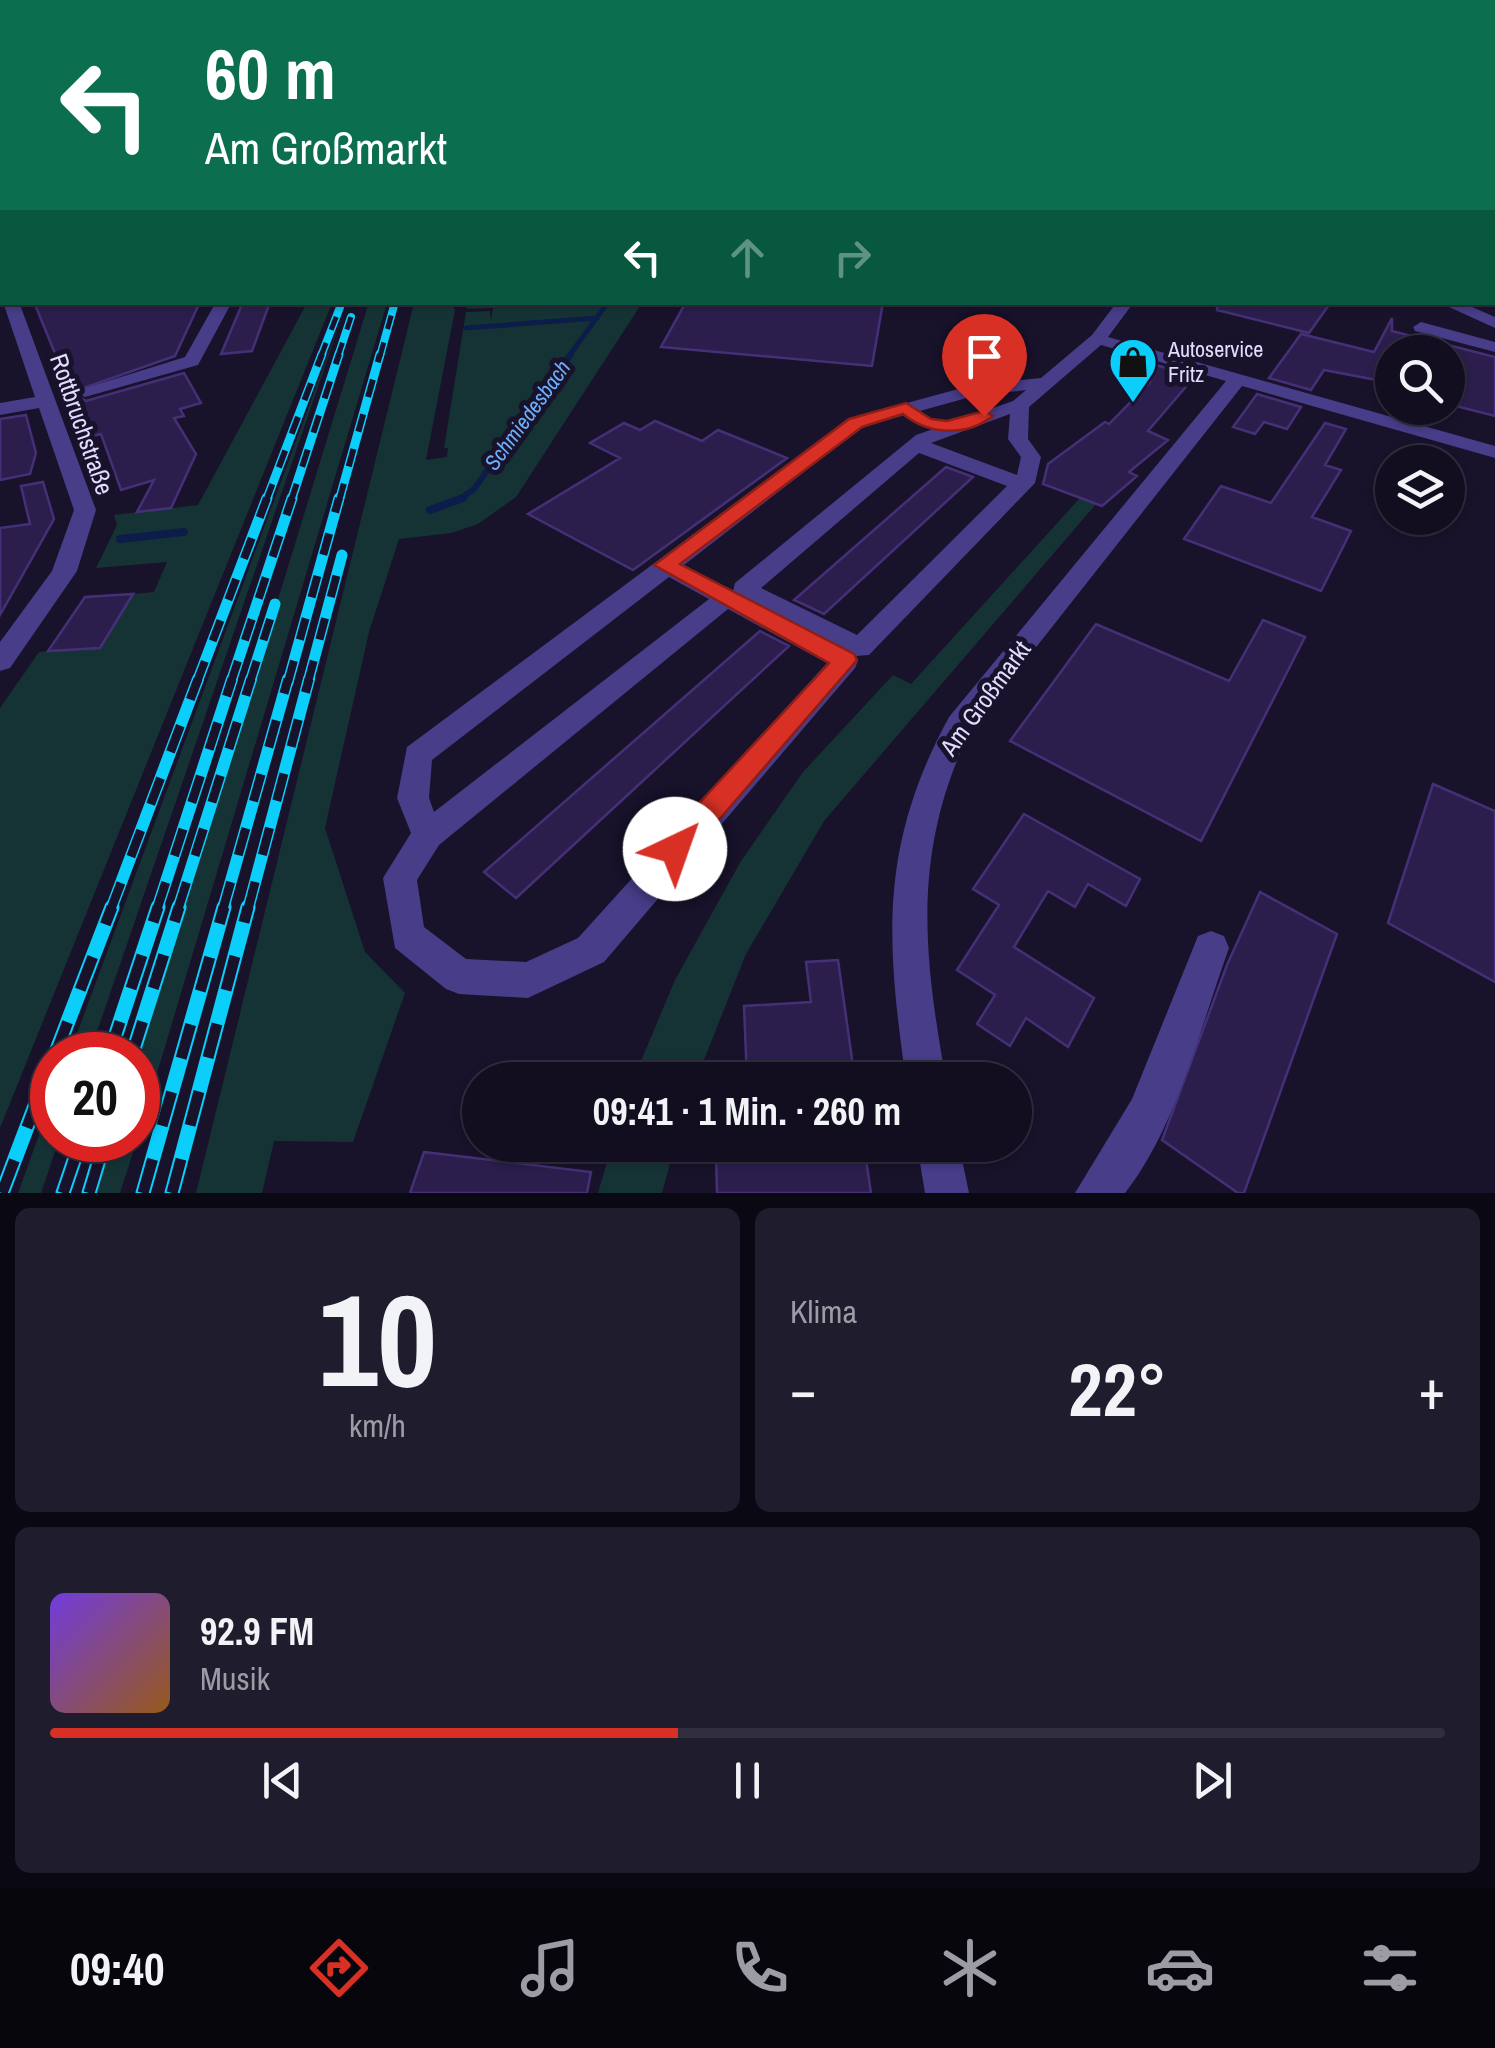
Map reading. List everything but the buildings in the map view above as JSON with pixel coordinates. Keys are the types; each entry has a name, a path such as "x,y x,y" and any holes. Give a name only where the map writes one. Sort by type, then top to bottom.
{"street":[{"name":"Rottbruchstraße","path":"4,649 69,566 82,535 84,510 12,305"},
{"path":"84,391 192,361 199,356 223,305"},
{"path":"1020,405 1018,438 1031,457 1025,481 860,648 744,589 920,442 948,427 1020,405 1042,382 1098,339 1124,305"},
{"path":"1453,305 1495,323"},
{"path":"1421,326 1495,347"},
{"path":"1098,339 1495,452"},
{"name":"Am Großmarkt","path":"923,1062 908,972 907,882 916,824 934,769 959,724 1236,381"},
{"path":"428,835 413,798 418,755 856,423 973,391 1042,382"},
{"path":"0,409 45,401"},
{"path":"906,408 926,424 1018,438"},
{"path":"920,442 1025,481"},
{"path":"665,565 845,660 590,950 528,980 459,976 408,936 400,878 428,835 726,598"},
{"path":"1097,1193 1111,1180 1133,1143 1210,948"},
{"path":"941,1162 947,1193"}],"green space":[{"path":"306,305 331,305 39,1032 30,1032 30,1053 0,1128 0,708 39,652 100,648 133,594 154,592 167,562 96,568 117,525 114,515 198,505"},
{"path":"368,305 386,305 160,1063 160,1032 146,1032"},
{"path":"414,305 453,305 455,310 426,460 447,457 448,448 444,448 466,312 490,311 491,321 493,308 467,309 466,305 641,305 516,497 478,524 451,533 399,539 369,632 325,828 365,952 405,993 353,1142 274,1141 262,1193 196,1193"},
{"path":"343,314 97,1032 78,1032"},
{"path":"1080,498 1096,504 824,821 746,954 703,1062 641,1062 675,980 741,861 803,772 893,675 911,684"},
{"path":"30,1160 52,1162 41,1193 18,1193"},
{"path":"104,1162 130,1162 120,1193 95,1193"},
{"path":"607,1162 670,1162 662,1193 598,1193"}],"waterway":[{"name":"Schmiedesbach","path":"596,318 606,305"},
{"path":"466,328 596,318"},
{"name":"Schmiedesbach","path":"569,356 596,318"},
{"name":"Schmiedesbach","path":"459,499 474,489 571,354"},
{"name":"Schmiedesbach","path":"430,510 459,499"},
{"name":"Schmiedesbach","path":"120,539 184,532"}],"railway":[{"path":"321,356 341,305"},
{"path":"380,356 394,305"},
{"path":"338,356 351,317"},
{"path":"266,501 322,354"},
{"path":"291,501 339,354"},
{"path":"339,501 380,354"},
{"path":"197,682 267,498"},
{"path":"231,682 292,498"},
{"path":"288,682 339,498"},
{"path":"308,682 342,555"},
{"path":"250,682 275,604"},
{"path":"111,909 198,679"},
{"path":"157,909 232,679"},
{"path":"178,909 251,679"},
{"path":"223,909 288,679"},
{"path":"248,909 309,679"},
{"path":"64,1032 112,907"},
{"path":"117,1032 158,907"},
{"path":"139,1032 179,907"},
{"path":"143,1193 224,907"},
{"path":"172,1193 248,907"},
{"path":"2,1193 30,1119"},
{"path":"63,1193 74,1162"},
{"path":"89,1193 98,1162"}],"place":[{"name":"Autoservice Fritz","path":"1133,404"}],"route":[{"path":"675,849 845,660 665,565 856,423 906,408 926,424 948,427 984,416"}]}
